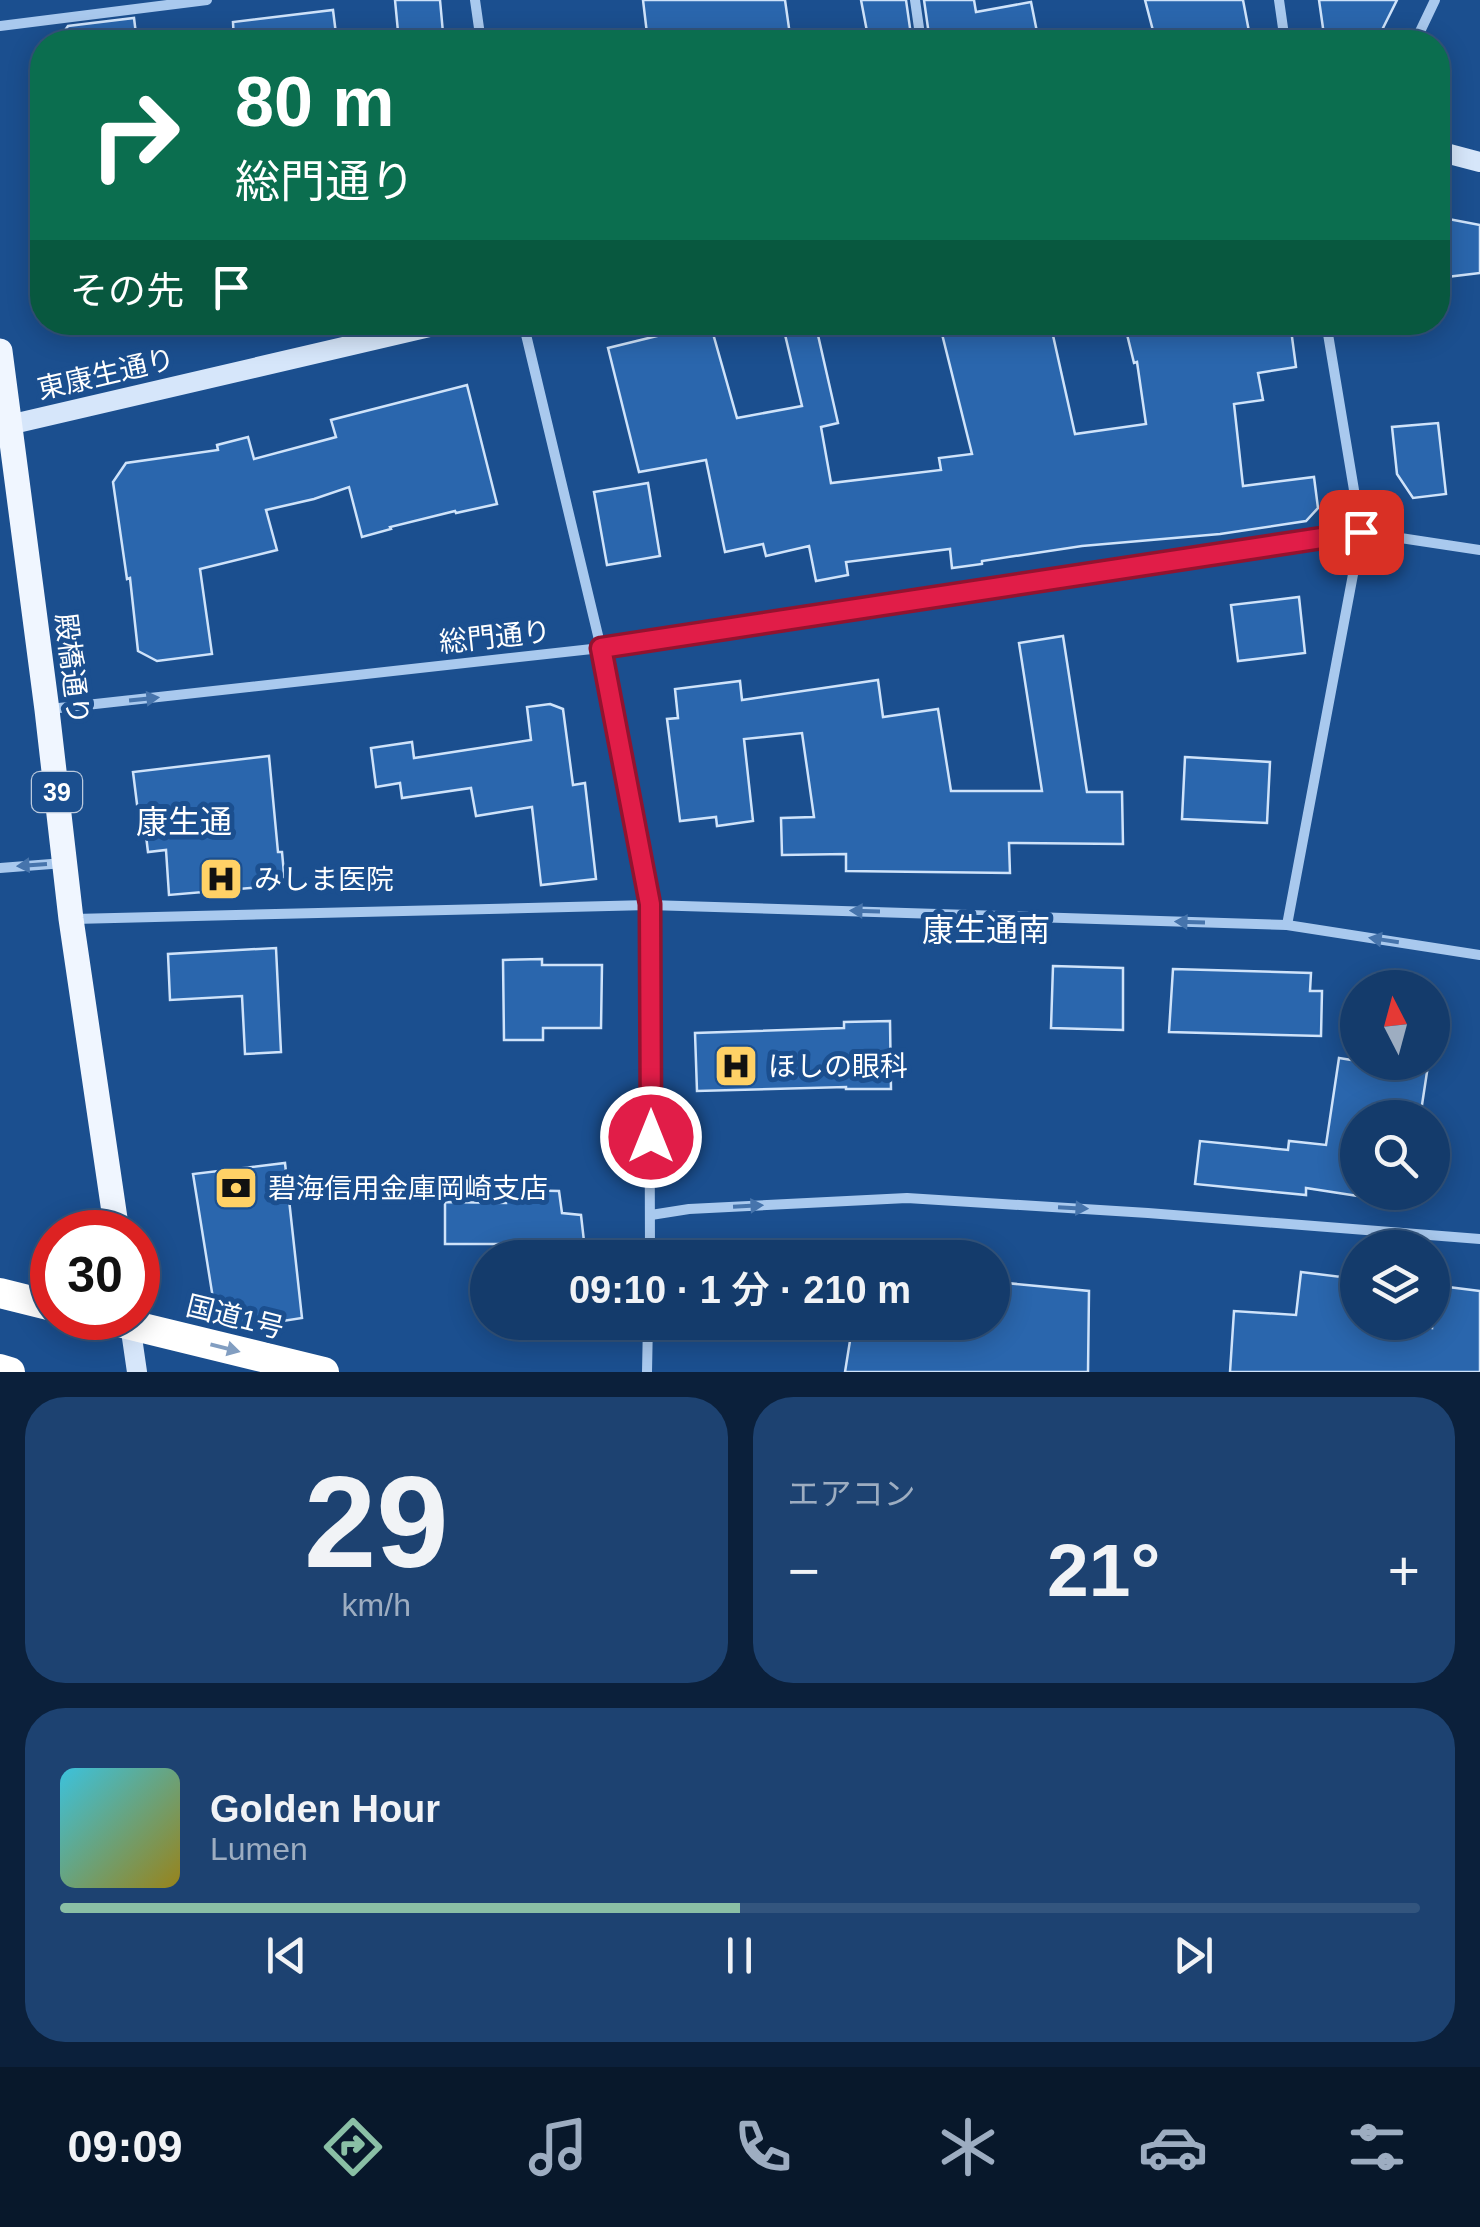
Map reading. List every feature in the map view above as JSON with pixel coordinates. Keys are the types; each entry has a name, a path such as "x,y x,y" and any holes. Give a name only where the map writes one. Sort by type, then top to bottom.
{"highway":[{"path":"0,1294 30,1301"},
{"name":"国道1号","path":"160,1330 324,1372"},
{"path":"0,1369 10,1372"}],"main road":[{"name":"殿橋通り","path":"0,352 4,426 48,710 71,919 114,1210"}],"street":[{"path":"0,26 207,0"},
{"path":"475,0 479,30"},
{"path":"914,0 920,30"},
{"path":"1279,0 1283,30"},
{"path":"1421,30 1436,0"},
{"path":"1450,153 1480,162"},
{"name":"東康生通り","path":"4,426 394,335"},
{"path":"526,335 601,648 650,904 651,1240"},
{"path":"1287,925 1361,532 1328,335"},
{"name":"総門通り","path":"48,710 601,648 1361,532 1480,550"},
{"path":"0,868 65,863"},
{"path":"71,919 650,904 1287,925 1480,955"},
{"path":"652,1215 690,1209 908,1198 1480,1238"},
{"path":"127,1340 137,1372"},
{"path":"646,1372 647,1340"}],"building":[{"path":"395,0 440,0 443,30 398,30"},
{"path":"643,0 785,0 789,30 647,30"},
{"path":"861,0 906,0 910,30 867,30"},
{"path":"924,0 974,0 976,12 1031,2 1037,30 928,30"},
{"path":"1145,0 1243,0 1249,30 1153,30"},
{"path":"1319,0 1397,0 1382,30 1323,30"},
{"path":"333,10 336,30 233,30 233,22"},
{"path":"134,18 136,30 65,30 68,26"},
{"path":"1450,219 1480,225 1480,273 1450,277"},
{"path":"661,335 713,335 737,418 802,406 785,335 818,335 838,423 821,427 831,483 941,470 939,458 972,454 942,335 1053,335 1075,434 1146,424 1137,362 1134,363 1127,335 1292,335 1296,367 1258,373 1263,400 1234,404 1243,486 1314,477 1318,508 1306,521 1220,534 1082,546 952,568 950,549 846,562 848,575 816,581 809,546 766,556 763,544 725,552 706,460 639,472 608,348"},
{"path":"467,385 497,504 455,511 362,537 349,487 266,510 277,550 200,569 212,654 157,661 138,651 113,482 126,463 218,450 217,445 248,437 254,459 336,437 331,420"},
{"path":"1438,423 1446,494 1413,498 1397,474 1392,427"},
{"path":"648,483 660,556 607,565 594,492"},
{"path":"1299,597 1305,653 1238,661 1231,605"},
{"path":"1063,636 1087,792 1122,792 1123,844 1009,843 1010,873 846,871 846,854 782,855 781,818 814,817 802,733 744,739 753,821 717,826 716,817 680,821 667,719 678,718 675,689 740,681 742,700 878,680 883,717 938,709 951,791 1042,791 1019,643"},
{"path":"550,704 563,709 573,785 585,783 596,879 541,885 532,807 476,816 471,788 402,798 400,783 376,787 371,748 412,742 414,758 531,740 527,707"},
{"path":"269,756 285,885 169,895 166,850 148,852 133,772"},
{"path":"1185,757 1270,762 1267,823 1182,819"},
{"path":"276,948 281,1052 245,1054 242,996 170,1000 168,954"},
{"path":"542,959 542,965 602,965 601,1028 543,1028 543,1040 504,1040 503,960"},
{"path":"1053,966 1123,968 1123,1030 1051,1028"},
{"path":"1173,969 1311,973 1310,991 1322,991 1321,1036 1169,1032"},
{"path":"890,1021 891,1089 697,1091 695,1033 844,1028 844,1022"},
{"path":"1339,1058 1340,1080 1426,1080 1423,1100 1340,1100 1340,1193 1306,1188 1306,1195 1195,1184 1200,1141 1288,1150 1289,1141 1326,1145"},
{"path":"285,1163 302,1318 245,1327 215,1311 193,1174"},
{"path":"505,1190 559,1191 562,1213 581,1215 584,1240 470,1240 470,1244 445,1244 445,1202 506,1203"},
{"path":"1301,1272 1340,1277 1340,1340 1450,1340 1450,1287 1480,1291 1480,1372 1230,1372 1234,1311 1296,1315"},
{"path":"1010,1283 1089,1291 1088,1372 845,1372 850,1340 1010,1340"}],"place":[{"name":"みしま医院","path":"221,879"},
{"name":"ほしの眼科","path":"736,1066"},
{"name":"碧海信用金庫岡崎支店","path":"236,1188"}],"district":[{"name":"康生通","path":"184,822"},
{"name":"康生通南","path":"986,930"}],"route":[{"path":"651,1137 650,904 601,648 1361,532"}]}
